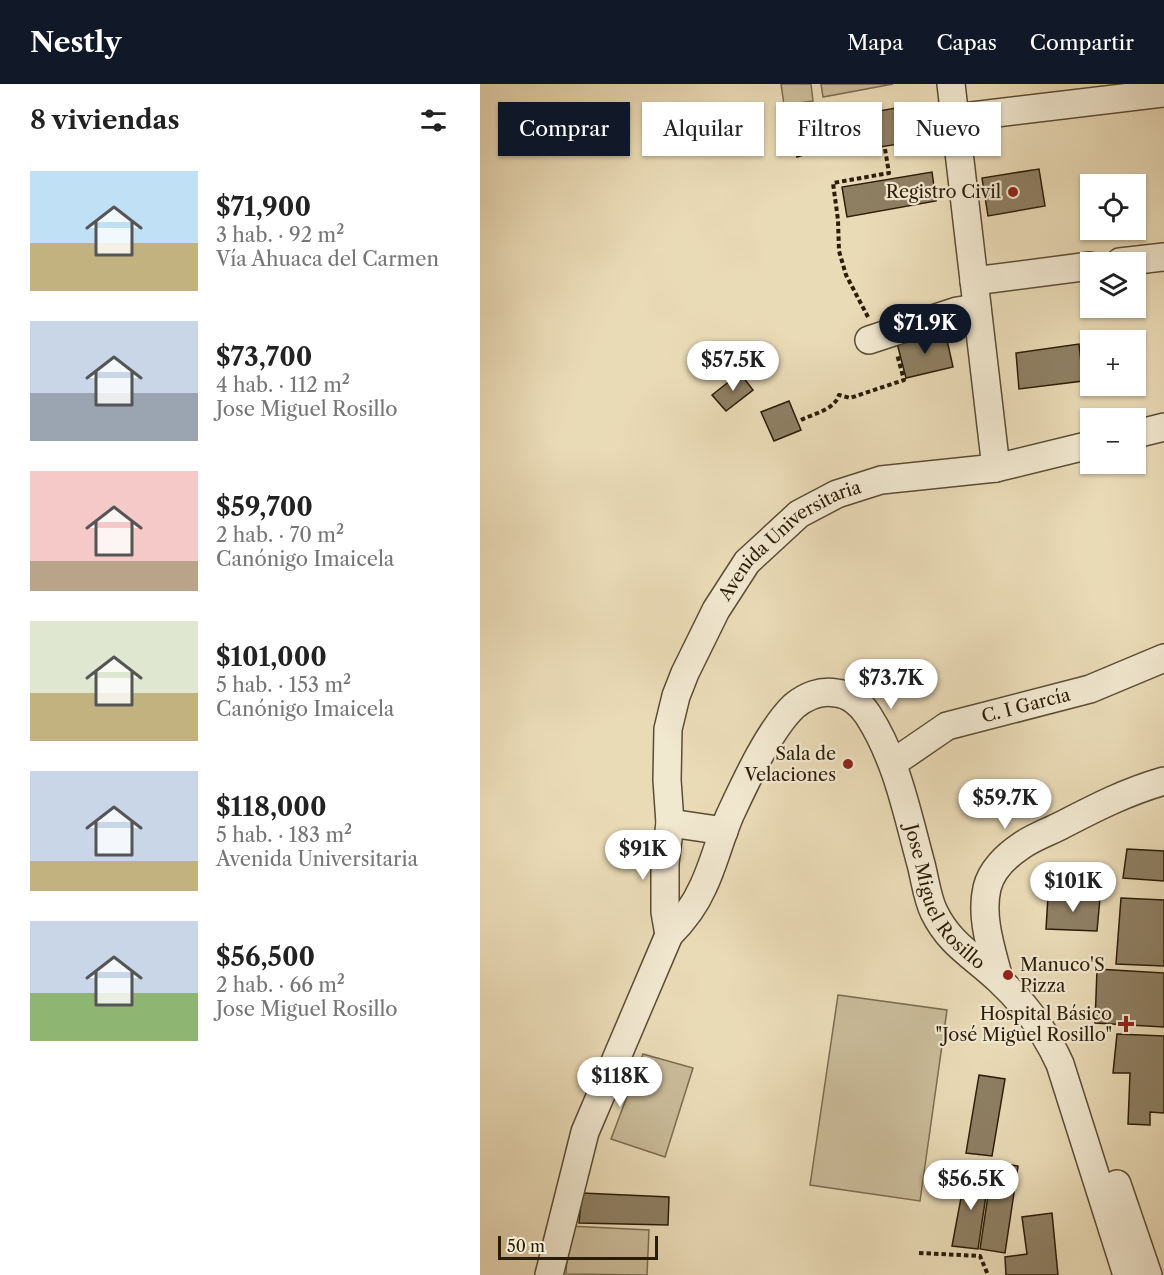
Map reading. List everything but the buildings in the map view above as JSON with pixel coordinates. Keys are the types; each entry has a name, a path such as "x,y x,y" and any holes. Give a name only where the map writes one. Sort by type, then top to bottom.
{"street":[{"path":"951,84 953,102"},
{"path":"1001,112 1164,93"},
{"path":"959,156 996,468"},
{"path":"1146,259 1164,257"},
{"path":"974,281 1080,267"},
{"path":"880,342 957,311 977,308"},
{"path":"1146,432 1164,427"},
{"name":"Avenida Universitaria","path":"669,935 665,912 665,863 670,823 667,780 668,729 676,696 685,673 716,610 747,562 799,514 837,494 881,480 996,468 1080,447"},
{"name":"C. I García","path":"893,763 947,726 1090,689 1164,658"},
{"name":"Jose Miguel Rosillo","path":"669,935 684,919 703,887 724,831 756,763 795,705 816,693 829,692 842,693 859,703 868,715 893,763 933,911 954,942 999,979 1033,1016 1060,1064 1127,1275"},
{"path":"999,979 987,932 985,910 991,877 999,865 1022,845 1121,795 1164,781"},
{"path":"670,823 724,831"},
{"path":"549,1275 585,1132 669,935"},
{"path":"1033,1016 1062,1038 1075,1057 1148,1275"}],"path":[{"path":"801,420 831,407 836,403 839,395 850,398 904,380 880,342 846,275 839,250 833,183 889,173 885,149"},
{"path":"919,1252 981,1256 988,1275"}],"shaded area":[{"path":"781,84 811,84 813,101 784,102"},
{"path":"821,84 893,84 823,97"},
{"path":"838,995 947,1010 920,1201 810,1185"},
{"path":"643,1054 693,1068 665,1157 611,1139"},
{"path":"569,1226 649,1230 647,1275 566,1274"}],"place":[{"name":"Registro Civil","path":"1013,192"},
{"name":"Sala de Velaciones","path":"848,764"},
{"name":"Manuco'S Pizza","path":"1008,975"},
{"name":"Hospital Básico \"José Miguel Rosillo\"","path":"1126,1024"}]}
